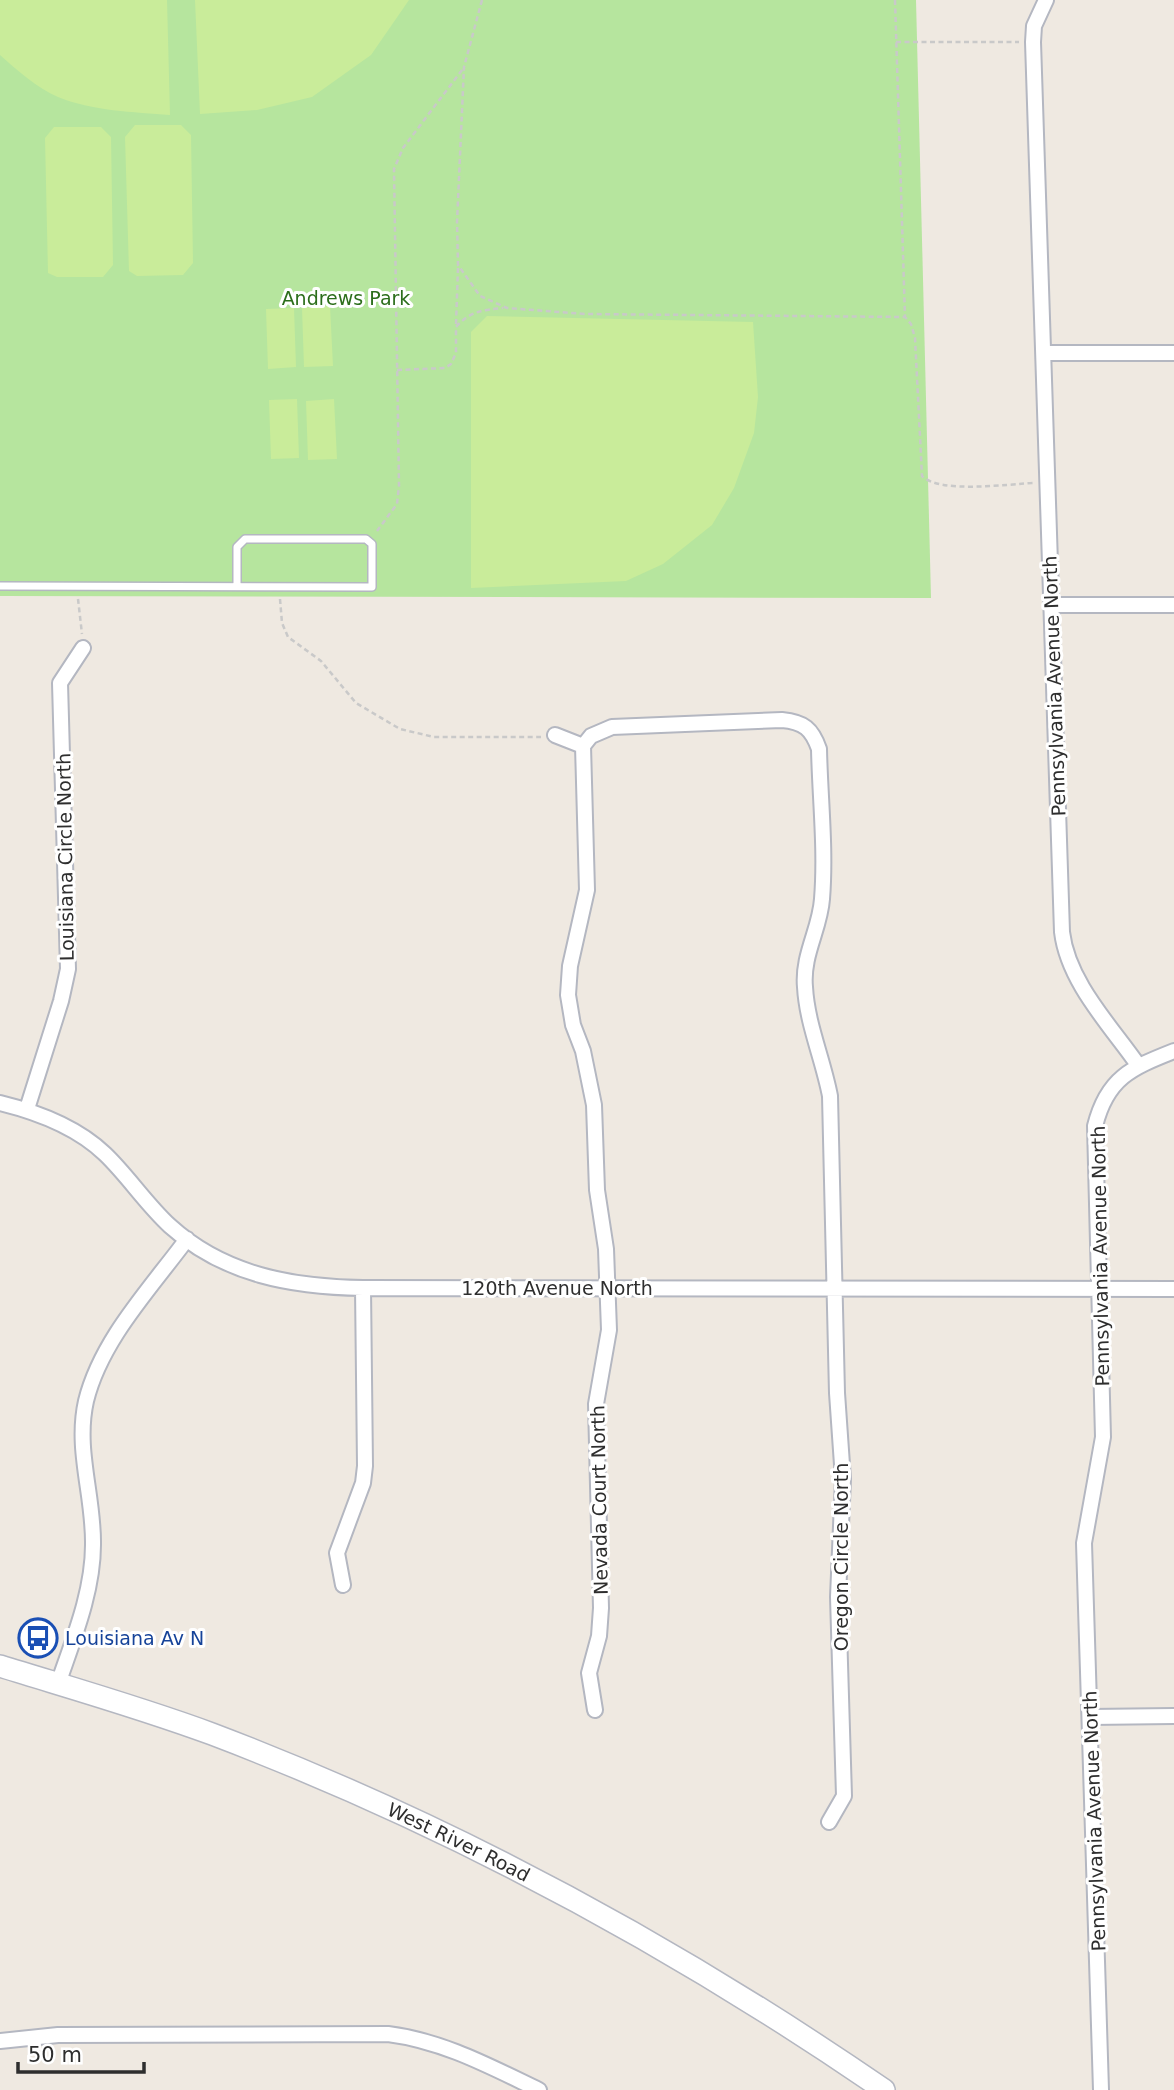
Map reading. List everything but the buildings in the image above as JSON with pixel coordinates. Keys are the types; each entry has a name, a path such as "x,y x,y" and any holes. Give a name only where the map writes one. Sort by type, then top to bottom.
{"main road":[{"name":"West River Road","path":"0,1666 212,1734 470,1848 673,1955 816,2043 884,2090"}],"street":[{"name":"Pennsylvania Avenue North","path":"1046,0 1036,18 1033,42 1064,948 1075,974 1138,1065 1114,1084 1104,1098 1095,1126 1103,1437 1084,1543 1101,2090"},
{"path":"1044,353 1174,353"},
{"path":"1051,605 1174,605"},
{"name":"Louisiana Circle North","path":"27,1109 61,1002 68,969 60,683 83,648"},
{"name":"Oregon Circle North","path":"583,746 591,736 612,727 782,720 804,725 813,732 819,749 822,901 806,956 804,983 807,1012 824,1062 830,1096 837,1393 843,1479 838,1597 844,1796 829,1822"},
{"path":"555,735 583,746"},
{"name":"Nevada Court North","path":"583,746 587,890 570,966 568,995 594,1105 597,1190 606,1249 609,1330 596,1404 601,1608 599,1636 589,1673 595,1710"},
{"path":"1138,1065 1174,1051"},
{"name":"120th Avenue North","path":"0,1103 27,1109 54,1121 104,1153 156,1211 187,1239 222,1261 283,1283 363,1288 1174,1289"},
{"path":"58,1684 82,1614 93,1545 83,1462 86,1402 105,1352 187,1239"},
{"path":"343,1585 337,1553 363,1483 365,1466 363,1288"},
{"path":"1090,1717 1174,1716"},
{"path":"0,2041 58,2035 388,2034 421,2038 453,2049 539,2090"}],"lane":[{"path":"0,586 372,587 370,541 245,539 237,547 237,586"}],"path":[{"path":"396,370 445,368 451,364 456,353 459,148 464,67 482,0"},
{"path":"895,0 905,317 911,324 915,338 922,477 927,481 946,485 1047,482"},
{"path":"896,42 1033,42"},
{"path":"370,541 397,504 394,169 403,148 449,92 464,67"},
{"path":"458,265 480,296 507,308"},
{"path":"456,327 473,312 507,308 623,315 905,317"},
{"path":"78,585 83,648"},
{"path":"280,587 279,608 288,637 321,661 342,689 373,714 400,729 434,737 523,739 555,735"}],"green space":[{"name":"Andrews Park","path":"0,0 916,0 931,598 0,596"},
{"path":"0,0 167,0 170,115 113,110 71,102 35,84 0,55"},
{"path":"195,0 409,0 371,55 312,97 257,110 200,114"},
{"path":"135,125 181,125 191,135 193,263 183,275 137,276 129,271 125,137"},
{"path":"54,127 101,127 111,137 113,265 103,277 57,277 48,273 45,138"},
{"path":"330,306 333,366 304,367 302,308"},
{"path":"294,308 296,367 268,369 266,309"},
{"path":"487,316 753,322 758,397 754,433 734,488 712,525 663,564 626,581 471,588 471,332"},
{"path":"297,399 299,458 271,459 269,400"},
{"path":"334,399 337,459 308,460 306,401"}],"place":[{"name":"Louisiana Av N","path":"38,1638"}]}
